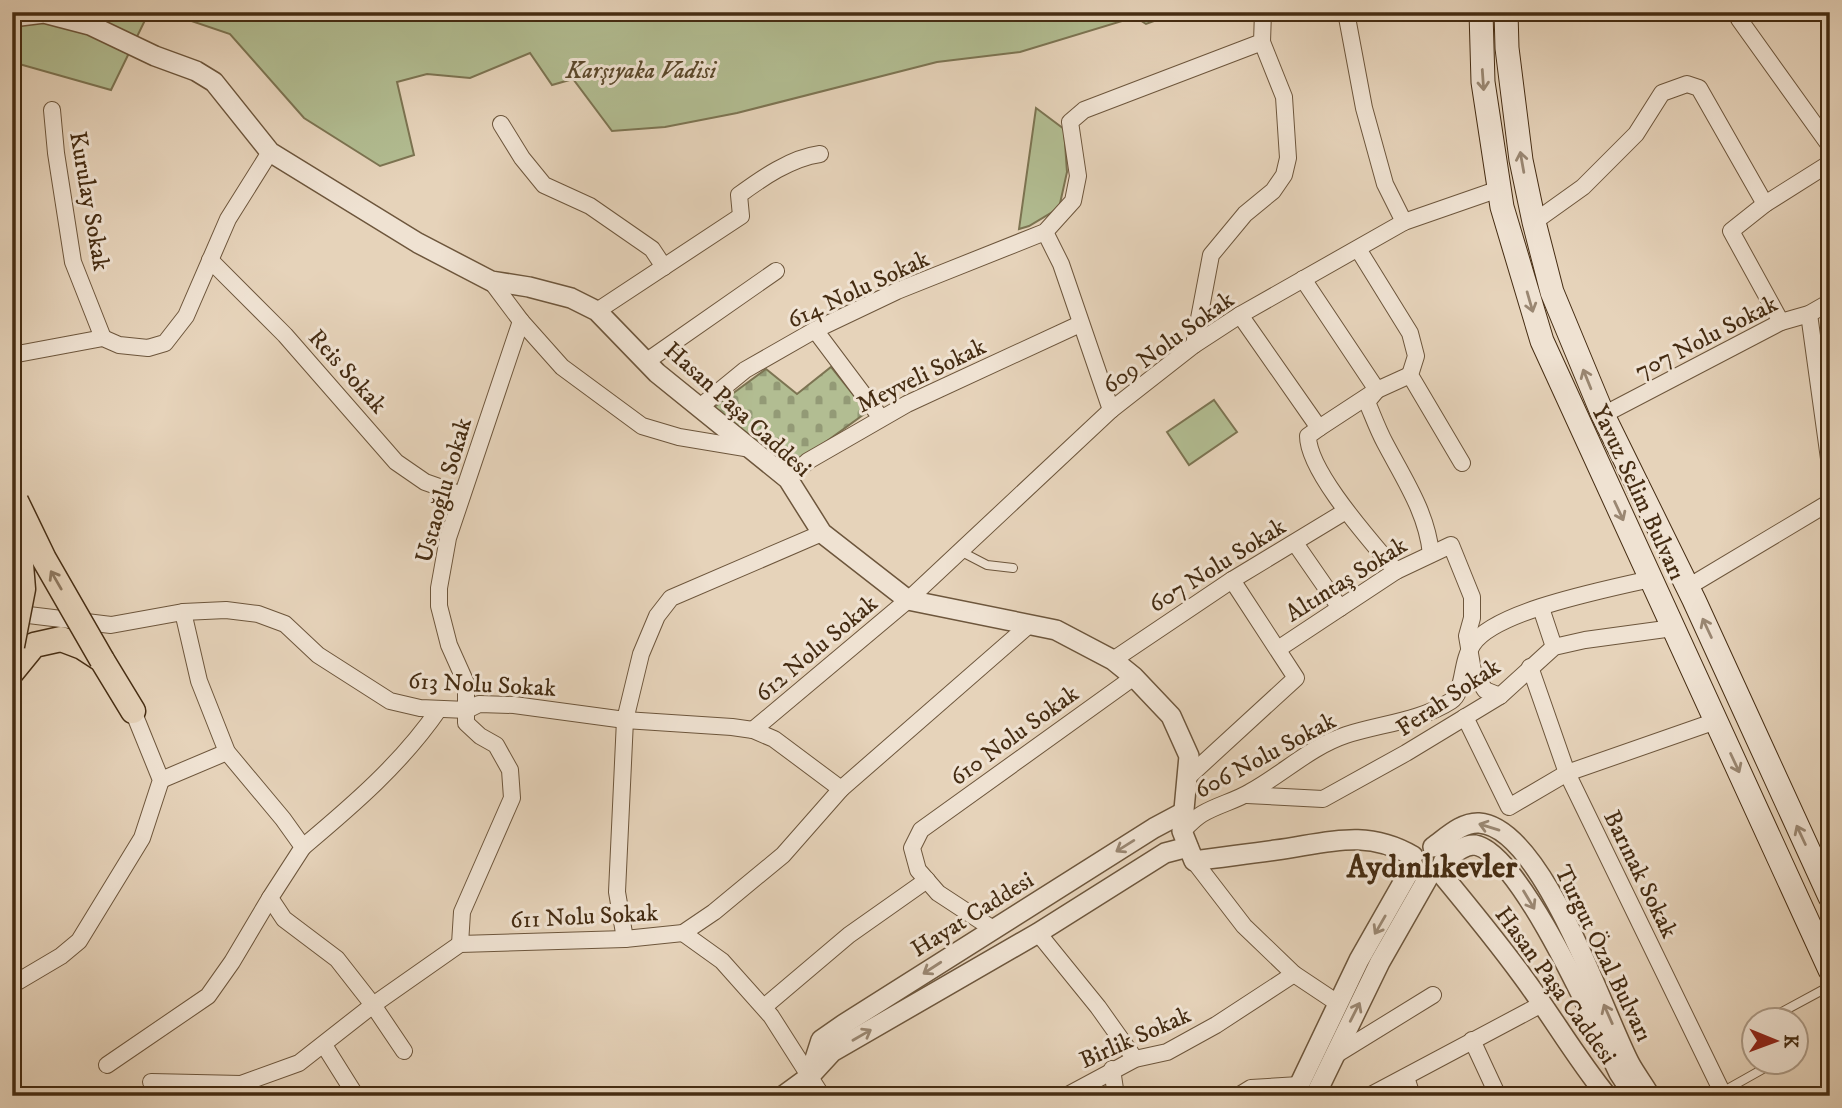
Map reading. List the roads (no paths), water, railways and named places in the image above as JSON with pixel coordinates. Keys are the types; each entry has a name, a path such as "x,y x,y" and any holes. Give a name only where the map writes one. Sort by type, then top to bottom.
{"main road":[{"name":"Yavuz Selim Bulvarı","path":"1481,12 1483,82 1502,207 1542,341 1830,970"},
{"name":"Yavuz Selim Bulvarı","path":"1506,12 1507,48 1520,148 1534,222 1552,292 1602,415 1688,587 1830,897"},
{"path":"12,646 23,589 14,498"},
{"path":"14,498 44,559 133,710"},
{"path":"12,672 34,645 61,639 82,647 102,660"}],"street":[{"path":"1194,345 1211,255 1245,214 1273,191 1284,175 1288,158 1284,97 1262,42 1263,12"},
{"path":"1346,12 1364,108 1385,184 1405,222"},
{"name":"Hasan Paşa Caddesi","path":"12,17 44,13 90,25 196,71 214,82 270,152 418,243 491,281 571,298 597,311 657,373 788,479 822,533 908,600 1056,630 1113,660 1134,677 1171,716 1189,756 1187,838 1277,850 1344,838 1377,840 1397,846 1428,863 1477,917 1542,1004 1579,1062 1607,1096"},
{"path":"1739,19 1830,146"},
{"path":"1111,410 1061,264 1045,232 1073,201 1077,176 1070,122 1084,110 1262,42"},
{"path":"1534,222 1592,178 1636,134 1662,93 1687,84 1699,88 1765,204"},
{"name":"Kurulay Sokak","path":"52,110 73,262 103,338"},
{"path":"501,124 522,158 544,185 590,206 652,249 664,267"},
{"path":"12,355 103,338 118,345 148,348 165,343 186,316 228,219 270,152"},
{"path":"597,311 741,216 739,195 759,180 808,156 820,154"},
{"path":"1781,322 1731,231 1765,204 1830,163"},
{"name":"609 Nolu Sokak","path":"908,600 1111,410 1194,345 1240,315 1405,222 1499,190"},
{"name":"614 Nolu Sokak","path":"701,406 745,370 816,330 897,291 1045,232"},
{"path":"1358,249 1410,333 1416,356 1410,375 1377,390 1319,428 1308,436 1308,447 1346,511 1395,571"},
{"name":"Reis Sokak","path":"211,260 285,335 397,461 425,482 462,495"},
{"path":"647,362 776,271"},
{"path":"1303,279 1377,390"},
{"path":"491,281 521,321 562,367 642,426 679,436 751,449"},
{"name":"707 Nolu Sokak","path":"1602,415 1781,322 1809,314 1830,302"},
{"path":"1809,314 1830,466"},
{"path":"1240,315 1319,428"},
{"name":"Ustaoğlu Sokak","path":"460,944 462,912 512,797 510,770 496,745 480,736 466,723 466,683 449,645 439,606 439,588 448,538 521,321"},
{"name":"Meyveli Sokak","path":"788,479 808,461 881,418 1080,324"},
{"path":"816,330 881,418"},
{"path":"1410,375 1462,463"},
{"path":"1377,390 1367,402 1383,439 1422,512 1432,554"},
{"path":"1688,587 1830,502"},
{"name":"607 Nolu Sokak","path":"1113,660 1232,580 1346,511"},
{"path":"625,939 617,892 625,720 641,654 657,615 671,598 822,533"},
{"path":"1295,542 1340,608"},
{"name":"Altıntaş Sokak","path":"1187,778 1296,678 1278,649 1395,571 1451,545 1472,597 1472,618 1467,636 1473,671 1485,690 1500,696"},
{"path":"1468,651 1490,628 1541,608 1650,579"},
{"path":"1232,580 1278,649"},
{"name":"612 Nolu Sokak","path":"753,730 908,600"},
{"path":"1541,608 1554,647"},
{"name":"613 Nolu Sokak","path":"12,613 111,625 183,612 226,610 258,614 285,624 318,655 390,701 420,708 467,710 479,704 514,705 625,720 753,730"},
{"path":"183,612 199,681 227,752 283,819 303,848"},
{"name":"611 Nolu Sokak","path":"460,944 625,939 683,933 783,855 841,789 1029,625"},
{"name":"Ferah Sokak","path":"1247,795 1323,799 1500,696 1554,647 1673,628"},
{"name":"606 Nolu Sokak","path":"1187,838 1202,814 1247,795 1298,759 1343,736 1419,715 1452,700 1460,692 1464,658 1468,651"},
{"name":"Barınak Sokak","path":"1530,667 1567,773 1723,1094"},
{"name":"610 Nolu Sokak","path":"927,880 918,870 912,848 920,830 1134,677"},
{"path":"107,1065 208,996 303,848 359,801 421,735 439,709"},
{"path":"12,985 61,956 79,941 142,838 161,780 133,710"},
{"path":"1465,717 1509,807 1567,773 1716,721"},
{"path":"753,730 774,739 841,789"},
{"path":"161,780 227,752"},
{"name":"Turgut Özal Bulvarı","path":"1303,1092 1359,960 1428,863 1461,827 1478,823 1493,826 1509,836 1525,852 1549,888 1631,1065 1650,1096"},
{"name":"Hayat Caddesi","path":"809,1077 821,1040 993,929 1154,828 1187,838"},
{"path":"1187,838 1244,926 1294,974 1339,1004"},
{"name":"Hayat Caddesi","path":"783,1096 809,1077 832,1052 1038,933 1187,838"},
{"name":"Turgut Özal Bulvarı","path":"1303,1092 1334,1056 1428,863 1466,845 1477,845 1508,869 1529,898 1619,1073 1634,1096"},
{"path":"764,1007 849,935 927,880 938,893 993,929"},
{"path":"270,898 284,919 337,959 404,1051"},
{"path":"683,933 722,961 764,1007 822,1096"},
{"path":"1038,933 1098,1007 1135,1059"},
{"path":"151,1082 241,1084 299,1063 373,1005 460,944"},
{"name":"Birlik Sokak","path":"1066,1096 1112,1069 1135,1059 1167,1052 1216,1025 1294,974"},
{"path":"1334,1056 1433,995"},
{"path":"1369,1096 1542,1004"},
{"path":"1472,1040 1498,1096"},
{"path":"324,1045 356,1096"},
{"path":"1112,1069 1116,1096"},
{"path":"1406,1077 1412,1096"},
{"path":"1238,1096 1251,1088 1303,1092"}],"lane":[{"path":"960,551 986,565 1013,568"},
{"path":"1793,1006 1830,986"},
{"path":"1723,1094 1752,1076"}],"district":[{"name":"Aydınlıkevler","path":"1432,866"}],"park label":[{"name":"Karşıyaka Vadisi","path":"641,70"}]}
